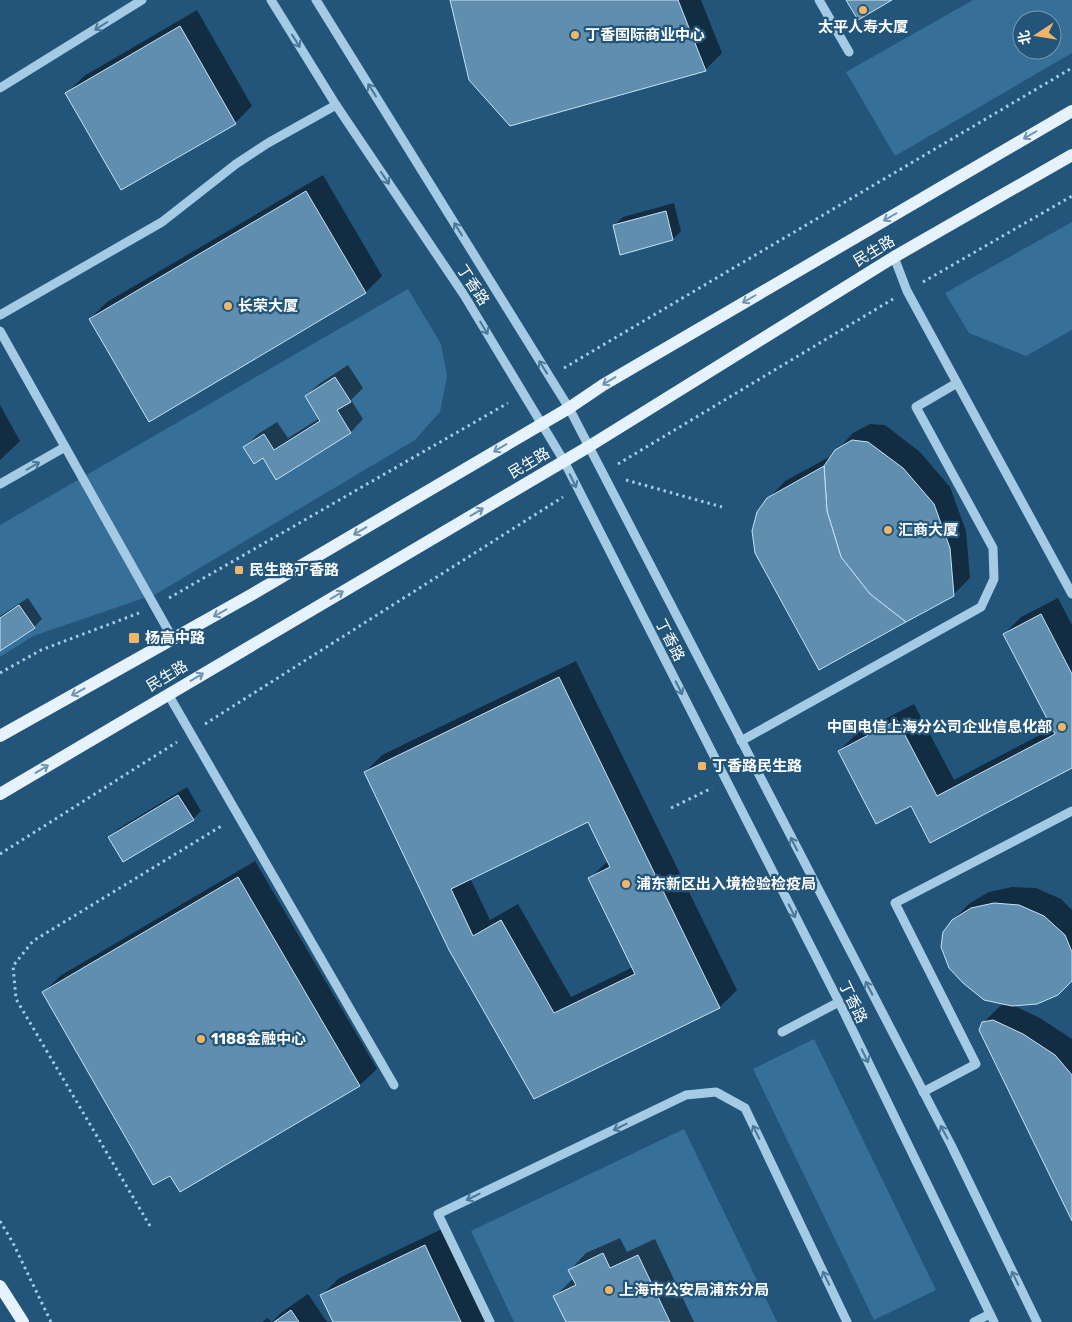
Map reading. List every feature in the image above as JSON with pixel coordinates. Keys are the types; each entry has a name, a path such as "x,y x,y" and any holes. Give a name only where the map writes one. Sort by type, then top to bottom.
{"main road":[{"name":"民生路","path":"0,736 251,596 569,408 603,385 1072,111"},
{"name":"民生路","path":"0,794 588,447 894,257 1072,155"},
{"path":"0,1286 23,1322"}],"street":[{"path":"0,88 142,0"},
{"name":"丁香路","path":"270,0 336,105 464,295 564,461 839,1002 992,1318"},
{"name":"丁香路","path":"316,0 569,408 601,473 951,1145 1037,1322"},
{"path":"819,0 849,52"},
{"path":"0,315 162,222 236,164 268,143 336,105"},
{"path":"894,257 907,291 1072,594"},
{"path":"0,331 173,639"},
{"path":"741,741 981,607 994,579 992,548 916,407 957,383"},
{"path":"0,484 65,447"},
{"path":"168,694 394,1085"},
{"path":"923,1092 976,1064 895,903 1072,811"},
{"path":"782,1032 839,1002"},
{"path":"490,1322 438,1214 686,1095 716,1092 745,1108 847,1322"},
{"path":"974,1322 992,1318"}],"path":[{"path":"601,473 638,453 907,291 1072,196"},
{"path":"601,473 722,507"},
{"path":"0,854 577,488"},
{"path":"671,808 726,781"},
{"path":"150,1226 16,999 13,966 33,941 238,816"},
{"path":"0,1221 13,1243 51,1322"}],"shaded area":[{"path":"973,0 1072,0 1072,53 1062,59 1062,10 1012,10 1012,60 1060,60 895,156 846,72"},
{"path":"1072,222 1072,330 1026,356 969,333 945,293"},
{"path":"408,289 441,344 447,376 440,412 415,440 156,594 33,636 0,657 0,525"},
{"path":"814,1039 936,1290 874,1320 753,1069"},
{"path":"684,1129 777,1322 514,1322 471,1231"}],"building":[{"name":"丁香国际商业中心","path":"450,0 678,0 706,71 510,126 469,80"},
{"name":"太平人寿大厦","path":"846,0 892,0 858,20"},
{"path":"180,26 236,124 121,190 65,93"},
{"name":"长荣大厦","path":"306,191 366,293 149,422 89,319"},
{"path":"666,211 673,240 620,255 613,225"},
{"path":"335,377 351,402 337,410 351,433 276,480 263,458 254,464 243,447 264,434 274,450 320,421 305,396"},
{"name":"汇商大厦","path":"852,440 868,442 903,468 934,504 950,548 954,596 906,622 870,594 841,557 827,511 824,466 835,450"},
{"path":"824,466 827,511 841,557 870,594 906,622 819,670 755,553 752,531 757,512 767,498"},
{"path":"19,605 35,628 0,651 0,618"},
{"name":"中国电信上海分公司企业信息化部","path":"1041,614 1072,674 1072,768 930,843 911,806 876,824 838,751 897,720 937,796 1055,734 1003,634"},
{"name":"浦东新区出入境检验检疫局","path":"559,677 720,1008 534,1099 449,950 364,772","holes":["588,822 610,867 588,878 635,974 554,1013 501,920 473,936 451,889"]},
{"path":"178,795 194,820 123,862 108,837"},
{"name":"1188金融中心","path":"238,877 360,1086 180,1192 170,1176 153,1185 42,992"},
{"path":"994,903 1019,905 1044,916 1065,935 1072,952 1072,981 1058,995 1037,1004 1012,1006 984,1000 963,983 949,968 941,947 943,932 952,920 971,908"},
{"path":"993,1020 1023,1034 1055,1055 1072,1075 1072,1221 979,1030 982,1022"},
{"path":"425,1245 461,1322 333,1322 320,1295"},
{"name":"上海市公安局浦东分局","path":"603,1253 610,1268 638,1255 670,1322 566,1322 553,1296 576,1285 568,1270"},
{"path":"291,1310 299,1322 274,1322"}],"place":[{"name":"太平人寿大厦","path":"863,10"},
{"name":"丁香国际商业中心","path":"575,35"},
{"name":"长荣大厦","path":"228,306"},
{"name":"汇商大厦","path":"888,530"},
{"name":"民生路丁香路","path":"239,570"},
{"name":"杨高中路","path":"134,638"},
{"name":"中国电信上海分公司企业信息化部","path":"1062,727"},
{"name":"丁香路民生路","path":"702,766"},
{"name":"浦东新区出入境检验检疫局","path":"626,884"},
{"name":"1188金融中心","path":"201,1039"},
{"name":"上海市公安局浦东分局","path":"609,1290"}]}
